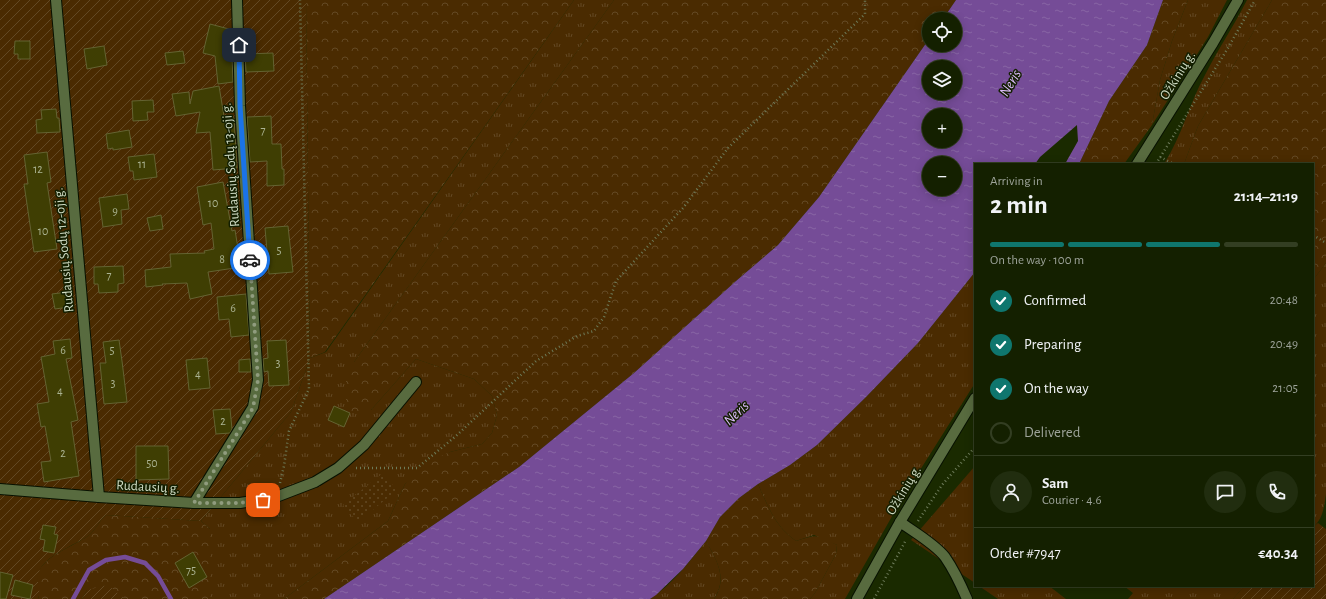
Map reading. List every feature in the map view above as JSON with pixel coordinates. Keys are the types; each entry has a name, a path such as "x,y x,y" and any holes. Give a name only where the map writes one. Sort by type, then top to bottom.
{"street":[{"name":"Rudausių Sodų 12-oji g.","path":"56,0 98,497"},
{"name":"Rudausių Sodų 13-oji g.","path":"194,503 253,408 258,380 240,106 237,0"},
{"name":"Ožkinių g.","path":"1138,163 1213,43 1238,0"},
{"name":"Rudausių g.","path":"0,489 194,503 240,503 276,497 315,482 338,468 364,445 416,382"},
{"name":"Ožkinių g.","path":"857,599 900,522 974,400"},
{"path":"900,522 922,537 944,556 958,578 967,599"}],"path":[{"path":"276,497 284,466 289,431 310,389 300,0"},
{"path":"338,468 417,468 456,436 536,361 577,336 594,331 604,317 616,281 682,208 728,148 865,14 865,0"},
{"path":"1157,163 1228,48 1255,0"},
{"path":"1147,150 1172,163"},
{"path":"1314,236 1326,243"}],"green space":[{"path":"0,0 306,0 310,358 291,412 201,521 106,515 88,536 60,551 42,566 38,575 38,599 0,599"},
{"path":"306,0 574,0 325,352 310,358"},
{"path":"574,0 614,0 354,362 371,410 416,359 474,379 492,396 497,415 492,433 482,444 450,452 405,484 388,521 284,599 210,599 210,529 201,521 291,412 310,358 326,352"},
{"path":"614,0 956,0 948,12 922,12 922,49 819,197 778,245 634,373 519,467 324,599 284,599 388,521 405,484 430,461 450,452 482,444 492,433 497,415 492,396 474,379 416,359 371,410 357,414 348,409 345,395 346,380 354,362"},
{"path":"1163,0 1188,0 1172,41 1160,80 1152,125 1125,163 1079,163 1109,101 1147,45"},
{"path":"1188,0 1227,0 1208,37 1152,125 1160,80 1172,41"},
{"path":"1247,0 1272,0 1198,126 1184,163 1165,163 1176,142 1199,86"},
{"path":"1272,0 1326,0 1326,263 1314,279 1314,163 1184,163 1198,126"},
{"path":"1326,263 1326,494 1321,516 1314,526 1314,279"},
{"path":"974,273 974,385 903,497 845,599 810,599 815,593 836,554 837,545 814,535 796,541 782,529 773,516 758,484 790,465 817,445 918,343"},
{"path":"974,467 974,582 911,540"},
{"path":"383,473 397,490 358,522 343,505"},
{"path":"758,484 777,522 782,529 796,541 817,536 837,545 836,554 815,593 810,599 714,599 718,591 721,577 717,563 706,541 720,517 739,498"},
{"path":"106,515 201,521 210,529 210,599 125,599 87,590 82,599 38,599 39,594 37,578 43,564 58,553 88,536"},
{"path":"1318,523 1326,529 1326,599 1233,599 1243,587 1314,587 1314,526"},
{"path":"706,541 717,563 721,577 718,591 714,599 650,599 673,580"},
{"path":"108,585 125,599 82,599 87,590"},
{"path":"980,587 1050,587 1066,599 998,599"},
{"path":"1125,587 1243,587 1233,599 1128,599 1133,593"}],"water":[{"name":"Neris","path":"956,0 1163,0 1147,45 1109,101 1079,163 1066,163 1078,141 1077,125 1040,157 1036,163 974,163 974,273 918,343 866,397 817,445 790,465 758,484 739,498 720,517 706,541 683,569 656,595 650,599 324,599 519,467 634,373 778,245 819,197 922,49 922,52 962,52 962,12 948,12"}],"building":[{"path":"210,24 229,29 224,46 232,48 230,55 232,54 233,82 218,84 215,56 203,53"},
{"path":"15,41 30,41 30,59 18,59 18,54 14,54"},
{"path":"104,46 107,65 87,69 84,49"},
{"path":"183,51 185,63 167,65 165,53"},
{"path":"273,53 274,71 246,72 245,54"},
{"path":"219,86 224,116 232,115 232,118 234,118 237,168 213,170 210,132 196,133 200,112 176,116 172,94 189,92 190,104 193,91"},
{"path":"153,100 154,112 147,112 148,120 133,121 132,101"},
{"path":"56,109 57,118 59,118 60,132 37,133 36,120 42,119 41,110"},
{"path":"271,116 272,144 281,144 284,185 267,186 267,161 250,162 247,117"},
{"path":"129,130 132,147 113,150 113,148 108,149 106,134"},
{"path":"47,152 51,182 47,183 57,249 34,252 24,184 28,184 24,155"},
{"path":"154,154 157,177 134,180 133,171 130,171 128,157"},
{"path":"223,182 232,231 235,230 241,267 208,272 212,294 190,299 187,283 162,284 163,285 146,287 145,270 171,267 170,254 205,253 204,251 214,249 211,223 203,225 197,187"},
{"path":"127,194 129,209 121,210 122,224 103,227 99,198"},
{"path":"161,215 163,229 150,231 147,218"},
{"path":"288,226 293,272 269,274 265,228"},
{"path":"123,266 124,283 118,284 118,292 99,293 98,284 94,284 94,267"},
{"path":"67,292 69,307 55,309 52,294"},
{"path":"246,294 249,335 231,337 229,319 219,320 217,297"},
{"path":"70,339 72,358 66,359 78,420 71,422 79,476 44,482 41,462 51,461 45,426 41,427 37,404 49,402 41,357 55,354 53,341"},
{"path":"119,340 127,402 104,404 100,363 106,363 103,342"},
{"path":"286,340 289,385 269,386 268,371 264,372 263,359 268,358 267,341"},
{"path":"207,358 210,388 189,390 186,360"},
{"path":"250,359 251,372 239,372 239,360"},
{"path":"334,406 350,413 344,427 328,420"},
{"path":"230,409 232,429 230,433 216,434 213,410"},
{"path":"136,446 168,446 169,479 136,480"},
{"path":"43,525 56,527 54,534 58,535 54,553 43,551 45,540 40,539"},
{"path":"193,552 207,577 189,588 175,563"},
{"path":"0,572 13,575 6,599 0,599"},
{"path":"15,580 33,585 30,599 11,595"}],"waterway":[{"path":"73,599 89,570 106,560 125,557 145,563 158,576 171,599"}],"way so far":[{"path":"250,260 258,380 253,408 194,503 240,503 263,500"}],"route":[{"path":"239,45 240,106 250,260"}]}
